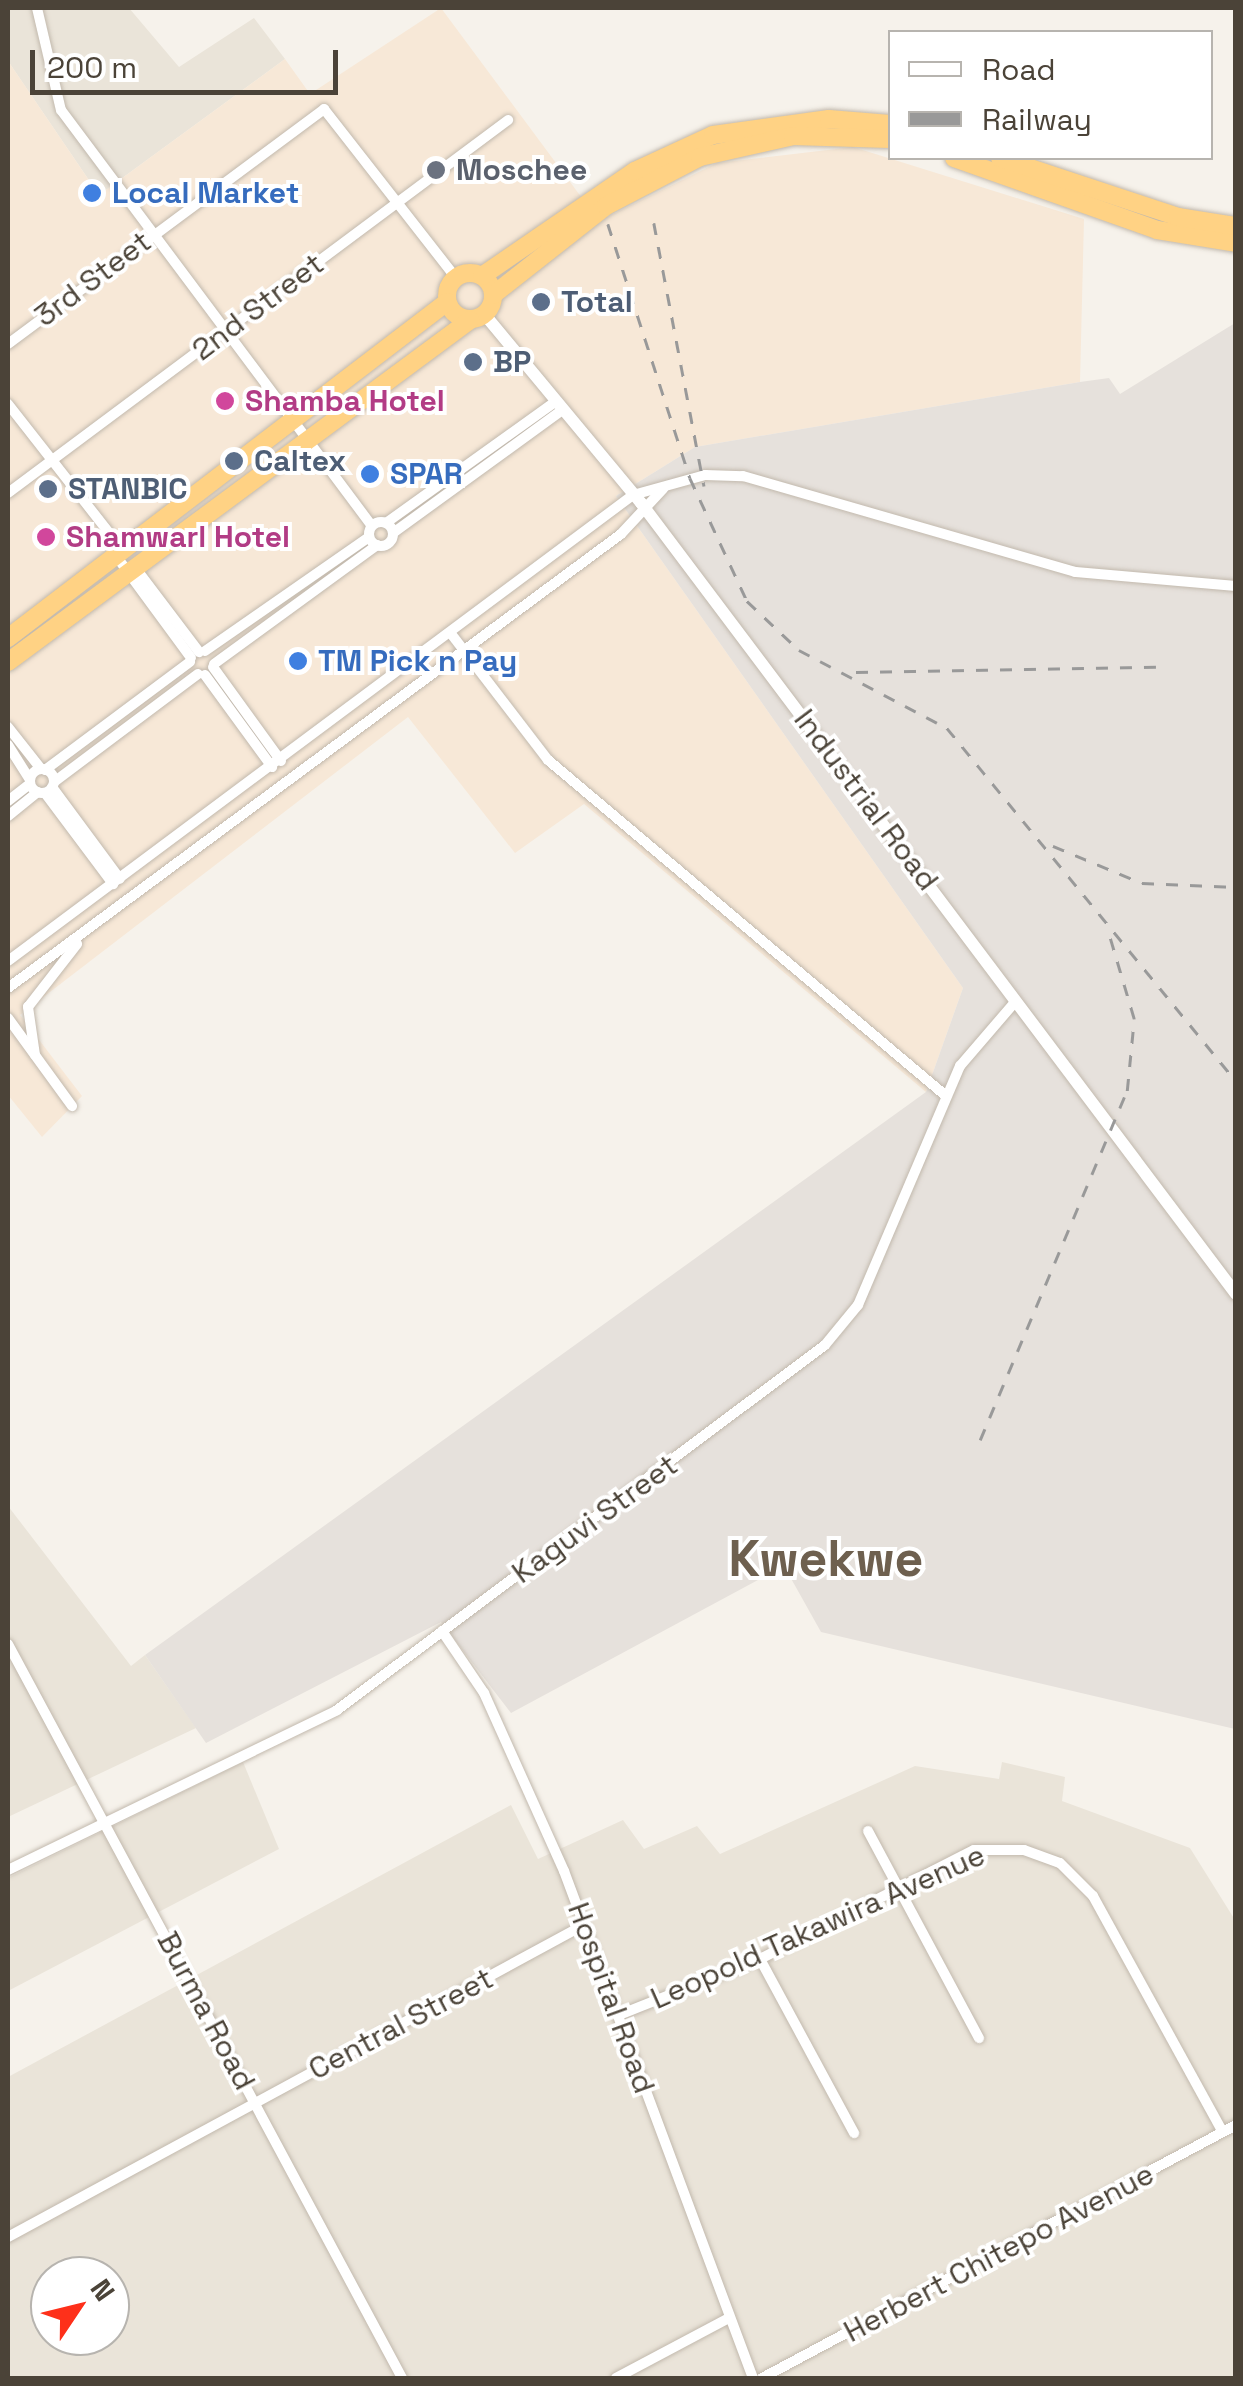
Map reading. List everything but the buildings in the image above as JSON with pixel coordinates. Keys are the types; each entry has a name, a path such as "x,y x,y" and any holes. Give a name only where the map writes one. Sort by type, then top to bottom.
{"highway":[{"path":"8,638 122,558 306,439 478,317 539,247 634,171 713,135 828,119 888,124"},
{"path":"8,662 122,558 447,302 456,278 482,276 539,247 638,185 700,157 793,136 888,140"},
{"path":"960,160 1157,230 1236,243"},
{"path":"1006,160 1178,217 1236,226"},
{"path":"482,276 494,295"},
{"path":"447,302 478,317"},
{"path":"392,349 404,366"}],"street":[{"path":"37,8 54,99 295,423 373,536"},
{"name":"3rd Steet","path":"8,344 324,109 400,200"},
{"name":"2nd Street","path":"8,493 508,120"},
{"path":"400,200 456,278"},
{"name":"Industrial Road","path":"478,317 648,513 1236,1294"},
{"path":"8,404 276,764"},
{"path":"43,769 196,656 390,528 559,406"},
{"path":"8,960 452,635 633,495 663,490 705,475 743,476 1075,572 1236,586"},
{"path":"8,988 648,513 663,490"},
{"path":"8,816 42,786 208,670 373,536 390,528"},
{"path":"452,635 548,760 946,1096"},
{"path":"196,656 208,670"},
{"path":"346,713 359,730"},
{"path":"8,727 43,769 42,786"},
{"path":"8,746 116,881"},
{"path":"42,786 43,769"},
{"path":"8,802 42,786"},
{"path":"35,1055 28,1007 94,925"},
{"name":"Kaguvi Street","path":"8,1870 337,1710 841,1328 946,1096 976,1040 1015,1002"},
{"path":"8,1018 72,1106"},
{"name":"Hospital Road","path":"442,1631 484,1693 582,1926 619,2015 727,2319 753,2378"},
{"name":"Burma Road","path":"8,1644 402,2378"},
{"path":"868,1831 979,2038"},
{"name":"Leopold Takawira Avenue","path":"619,2015 760,1959 993,1846 1060,1863 1093,1896 1223,2132"},
{"name":"Central Street","path":"8,2236 582,1926"},
{"path":"760,1959 854,2133"},
{"name":"Herbert Chitepo Avenue","path":"762,2378 1236,2125"},
{"path":"616,2378 727,2319"}],"shaded area":[{"path":"8,8 129,8 179,67 254,18 285,59 99,195 8,61"},
{"path":"441,8 599,221 717,163 853,147 1084,219 1080,382 695,447 616,496 963,988 926,1092 584,804 515,853 408,717 20,1015 82,1096 42,1137 8,1095 8,61 99,195 285,59 310,94"},
{"name":"Kwekwe","path":"1235,323 1235,1729 821,1632 784,1566 511,1713 441,1622 206,1743 145,1655 926,1092 963,988 616,496 695,447 1109,378 1120,394"},
{"path":"8,1506 131,1666 145,1655 196,1728 8,1817"},
{"path":"243,1762 279,1849 8,1991 8,1878"},
{"path":"1002,1762 1065,1777 1062,1801 1190,1848 1235,1920 1235,2378 8,2378 8,2077 511,1805 538,1859 623,1820 644,1849 697,1826 720,1854 915,1766 999,1779"}],"railway":[{"path":"654,223 704,486"},
{"path":"608,224 690,478 747,601 799,650 947,728 1236,1081"},
{"path":"856,672 1156,667"},
{"path":"1053,846 1142,883 1236,887"},
{"path":"980,1440 1127,1091 1134,1019 1110,938"}],"place":[{"name":"Moschee","path":"436,170"},
{"name":"Local Market","path":"92,193"},
{"name":"Total","path":"541,302"},
{"name":"BP","path":"473,362"},
{"name":"Shamba Hotel","path":"225,401"},
{"name":"Caltex","path":"234,461"},
{"name":"SPAR","path":"370,474"},
{"name":"STANBIC","path":"48,489"},
{"name":"Shamwarl Hotel","path":"46,537"},
{"name":"TM Pick n Pay","path":"298,661"}],"district":[{"name":"Kwekwe","path":"826,1560"}]}
